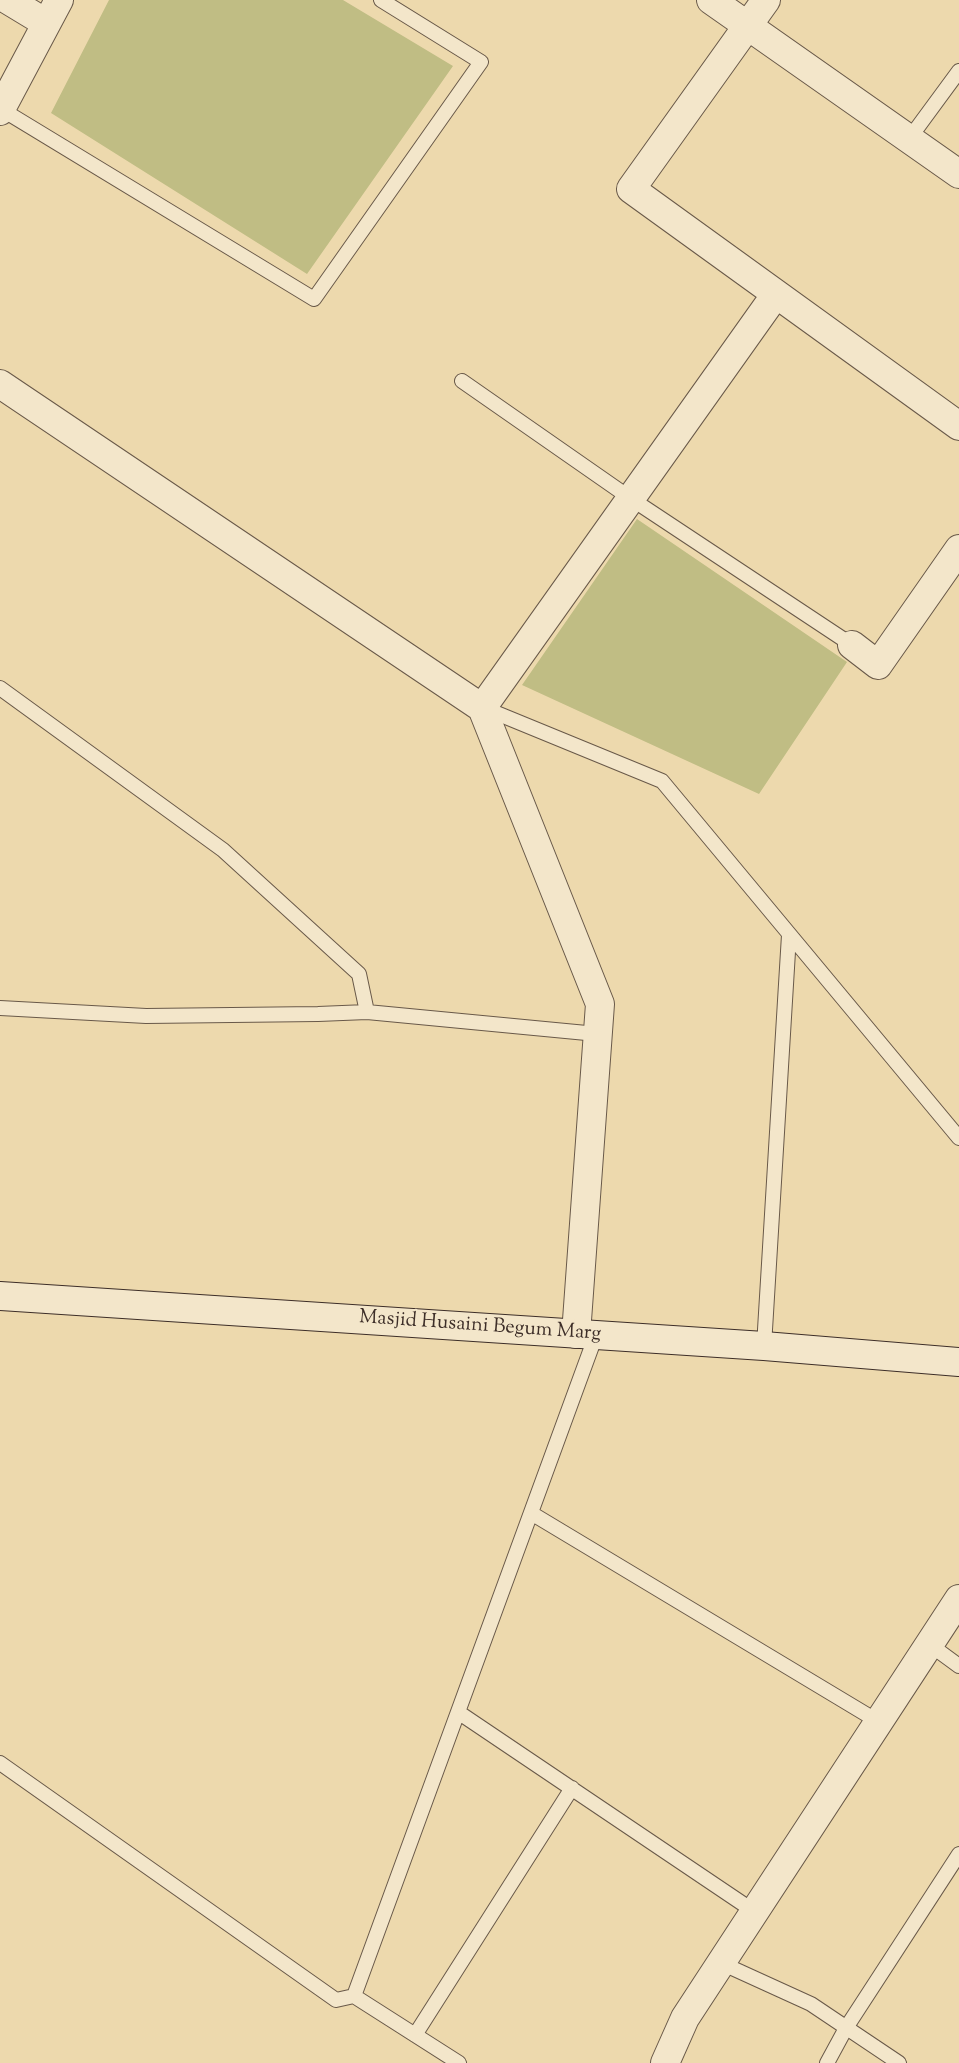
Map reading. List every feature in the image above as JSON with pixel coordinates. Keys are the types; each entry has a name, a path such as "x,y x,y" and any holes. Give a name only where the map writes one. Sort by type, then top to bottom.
{"street":[{"path":"1,110 53,12 8,0"},
{"path":"711,0 959,174"},
{"path":"766,0 630,189 959,426"},
{"path":"482,708 776,294"},
{"path":"0,384 482,708 600,1004 597,1034 586,1334"},
{"path":"852,645 878,665 959,549"},
{"name":"Masjid Husaini Begum Marg","path":"0,1296 764,1346 959,1362"},
{"path":"665,2063 685,2018 959,1599"}],"lane":[{"path":"1,110 314,299 481,62 381,0"},
{"path":"909,139 959,71"},
{"path":"462,380 630,498 852,645"},
{"path":"0,688 223,850 359,974 367,1012"},
{"path":"482,708 662,782 959,1138"},
{"path":"764,1346 789,935"},
{"path":"0,1008 146,1016 367,1012 597,1034"},
{"path":"354,1996 532,1513 586,1334"},
{"path":"532,1513 879,1722"},
{"path":"929,1644 959,1666"},
{"path":"458,1712 755,1912"},
{"path":"0,1763 336,2000 354,1996 459,2063"},
{"path":"415,2035 572,1788"},
{"path":"827,2063 846,2028 959,1854"},
{"path":"721,1963 811,2004 899,2063"}],"shaded area":[{"path":"109,0 343,0 453,66 307,274 51,113"},
{"path":"637,519 847,662 759,794 522,685"}]}
